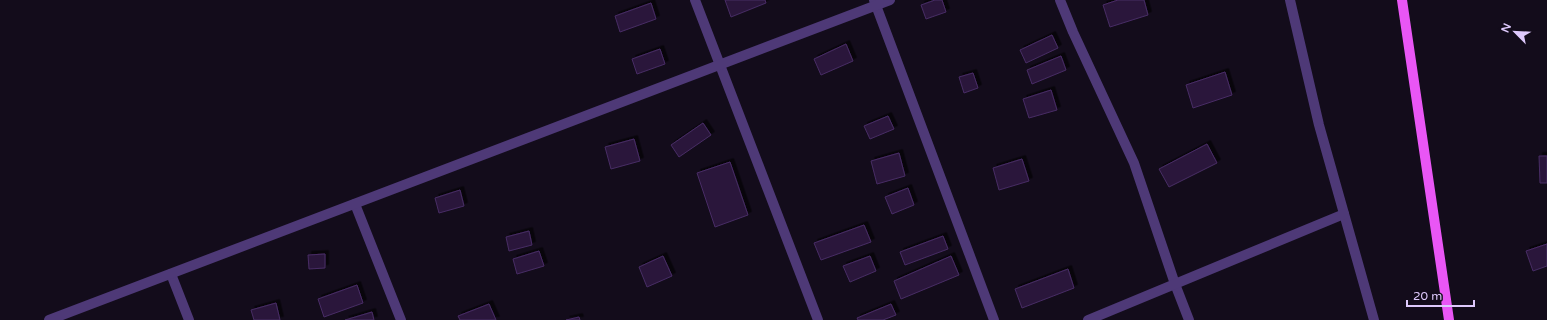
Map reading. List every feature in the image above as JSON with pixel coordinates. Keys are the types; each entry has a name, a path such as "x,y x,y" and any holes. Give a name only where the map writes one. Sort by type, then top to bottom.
{"main road":[{"path":"1402,0 1449,320"}],"street":[{"path":"695,0 818,320"},
{"path":"49,320 720,65 875,3 890,0"},
{"path":"1060,0 1073,32 1134,162 1175,284 1189,320"},
{"path":"1290,0 1319,125 1374,320"},
{"path":"875,3 994,320"},
{"path":"355,204 401,320"},
{"path":"1088,320 1344,214"},
{"path":"171,274 188,320"}],"building":[{"path":"725,0 765,0 766,3 731,17"},
{"path":"935,0 942,0 946,12 926,19 921,5"},
{"path":"1118,0 1144,0 1148,15 1110,27 1103,5"},
{"path":"651,3 656,19 620,32 615,16"},
{"path":"1052,35 1058,48 1026,63 1020,50"},
{"path":"846,44 853,61 821,75 814,59"},
{"path":"660,49 665,64 637,74 632,59"},
{"path":"1061,56 1066,70 1032,84 1027,70"},
{"path":"1225,72 1232,95 1193,108 1186,85"},
{"path":"973,73 978,88 964,93 959,77"},
{"path":"1051,90 1057,110 1029,118 1023,99"},
{"path":"888,116 894,129 870,139 864,126"},
{"path":"703,123 711,135 679,157 671,145"},
{"path":"634,139 640,161 611,169 605,147"},
{"path":"1207,144 1217,163 1169,187 1159,169"},
{"path":"899,153 905,176 877,184 871,161"},
{"path":"1539,156 1547,156 1547,183 1540,183"},
{"path":"1022,159 1029,181 999,190 993,168"},
{"path":"730,162 748,215 715,227 697,173"},
{"path":"908,188 914,205 892,214 885,197"},
{"path":"460,190 464,206 439,213 435,198"},
{"path":"864,225 871,242 821,260 814,243"},
{"path":"529,231 532,245 509,251 506,237"},
{"path":"943,236 948,249 905,265 900,252"},
{"path":"1547,244 1547,266 1533,271 1526,251"},
{"path":"539,251 544,266 517,274 513,259"},
{"path":"325,254 325,268 309,269 308,255"},
{"path":"663,256 672,276 647,287 639,267"},
{"path":"870,256 876,271 850,282 843,266"},
{"path":"951,256 959,275 901,299 894,281"},
{"path":"1068,269 1074,288 1022,308 1015,289"},
{"path":"357,285 363,303 324,317 318,299"},
{"path":"276,303 280,320 254,320 251,310"},
{"path":"489,304 496,320 460,320 458,316"},
{"path":"891,304 896,315 883,320 858,320 857,318"},
{"path":"372,312 374,320 345,320"},
{"path":"579,317 580,320 566,320"}]}
